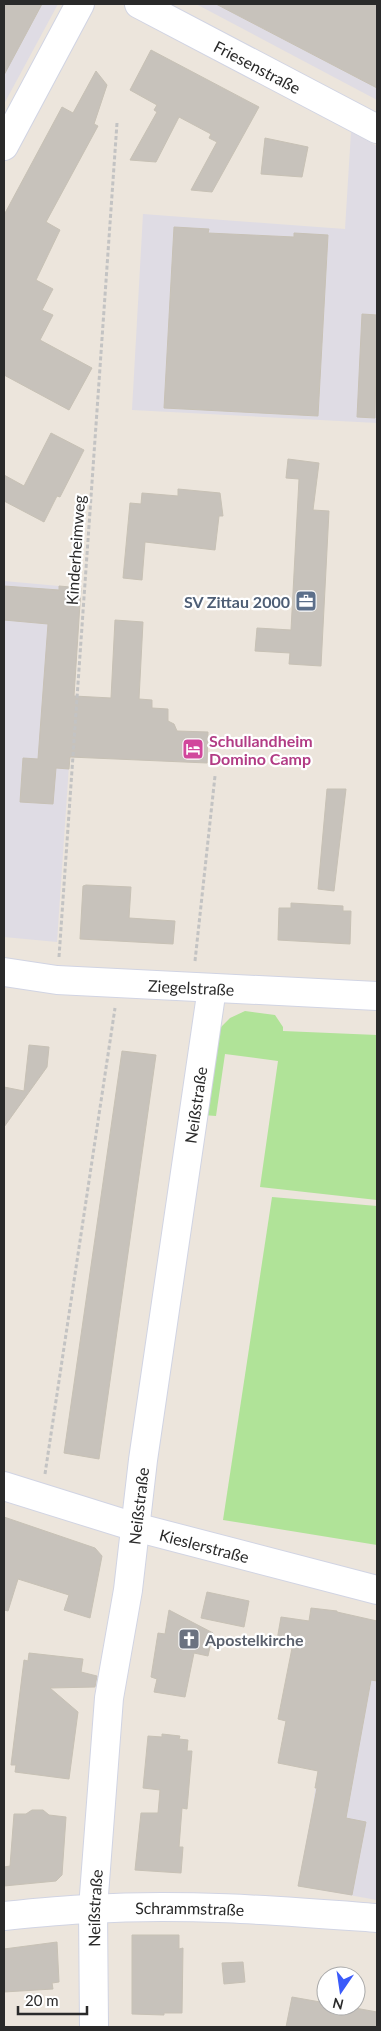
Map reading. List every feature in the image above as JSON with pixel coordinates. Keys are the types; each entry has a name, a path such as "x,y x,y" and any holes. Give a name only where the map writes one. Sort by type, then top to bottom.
{"street":[{"path":"4,146 80,4"},
{"name":"Friesenstraße","path":"139,4 377,129"},
{"name":"Ziegelstraße","path":"4,972 57,980 377,996"},
{"name":"Neißstraße","path":"94,2027 93,1908 110,1698 128,1590 202,988"},
{"name":"Kieslerstraße","path":"4,1486 135,1527 377,1590"},
{"name":"Schrammstraße","path":"4,1916 93,1908 270,1910 377,1918"}],"path":[{"name":"Kinderheimweg","path":"57,980 117,123"},
{"path":"202,988 215,776"},
{"path":"42,1498 119,983"}],"shaded area":[{"path":"4,4 58,4 4,104"},
{"path":"196,4 377,4 377,100"},
{"path":"351,132 377,146 377,423 132,410 143,214 345,229"},
{"path":"4,581 81,588 57,942 4,937"},
{"path":"335,1656 377,1664 377,1900 298,1886 312,1811"}],"green space":[{"path":"245,1011 275,1015 283,1027 283,1031 377,1035 377,1200 260,1187 278,1061 225,1054 216,1116 203,1115 215,1033 230,1018"},
{"path":"272,1197 377,1206 377,1545 223,1520"}],"building":[{"path":"4,4 42,4 4,75"},
{"path":"216,4 377,4 377,88"},
{"path":"151,50 259,107 212,192 191,190 217,142 209,138 211,134 179,117 156,162 130,160 157,112 154,110 157,105 130,90"},
{"path":"96,71 107,85 94,124 98,126 46,222 60,230 36,280 53,289 42,310 53,315 40,340 92,368 69,410 4,375 4,215 62,107 73,113"},
{"path":"265,138 308,147 302,177 261,174"},
{"path":"174,227 209,229 208,233 294,237 294,233 328,235 318,416 164,408"},
{"path":"362,314 377,315 375,418 357,417"},
{"path":"51,433 84,450 60,497 57,496 44,522 4,501 4,475 24,486"},
{"path":"288,459 319,463 313,510 329,511 321,666 289,664 290,653 255,651 257,628 291,630 299,479 286,478"},
{"path":"178,489 220,493 223,516 219,516 215,550 145,542 142,580 123,578 130,503 141,504 142,493 178,496"},
{"path":"4,586 59,590 59,586 81,588 74,696 111,698 115,620 143,622 139,699 152,700 152,708 168,709 168,721 174,724 177,731 208,732 207,763 70,757 69,769 56,768 53,804 20,802 23,758 38,759 48,624 4,620"},
{"path":"327,789 346,789 334,891 318,889"},
{"path":"83,886 131,887 129,918 175,921 173,944 80,939"},
{"path":"291,903 343,906 343,911 351,911 350,944 278,940 279,908 291,908"},
{"path":"29,1045 49,1047 47,1067 4,1127 4,1087 24,1091"},
{"path":"122,1051 156,1055 99,1459 64,1453"},
{"path":"4,1517 95,1548 102,1556 90,1618 64,1610 69,1595 18,1579 8,1611 4,1610"},
{"path":"207,1592 249,1601 244,1627 201,1618"},
{"path":"311,1608 337,1611 377,1621 377,1681 371,1680 346,1818 366,1822 352,1895 298,1886 317,1788 315,1788 318,1771 278,1763 286,1721 278,1719 293,1643 277,1640 281,1617 309,1621"},
{"path":"169,1610 213,1633 208,1656 194,1653 185,1697 154,1692 157,1679 151,1677 158,1633 165,1634"},
{"path":"29,1653 83,1659 81,1672 97,1676 95,1687 50,1688 78,1712 69,1779 15,1772 16,1765 11,1765 24,1660 28,1661"},
{"path":"162,1734 180,1736 179,1739 188,1740 187,1751 192,1751 187,1809 182,1808 179,1847 183,1847 181,1873 135,1870 141,1813 158,1813 160,1790 143,1788 148,1736 162,1737"},
{"path":"32,1810 43,1810 49,1815 66,1817 62,1875 56,1881 4,1886 4,1867 10,1866 14,1814 26,1814"},
{"path":"132,1935 179,1935 179,1949 183,1948 182,2013 164,2013 164,2015 132,2014"},
{"path":"57,1942 59,1982 52,1983 53,1989 4,1992 4,1949"},
{"path":"243,1962 245,1982 224,1984 222,1963"},
{"path":"292,1997 316,2001 316,2016 366,2016 366,2010 377,2012 377,2027 286,2027"}],"place":[{"name":"SV Zittau 2000","path":"306,601"},
{"name":"Schullandheim Domino Camp","path":"193,749"},
{"name":"Apostelkirche","path":"189,1639"}]}
